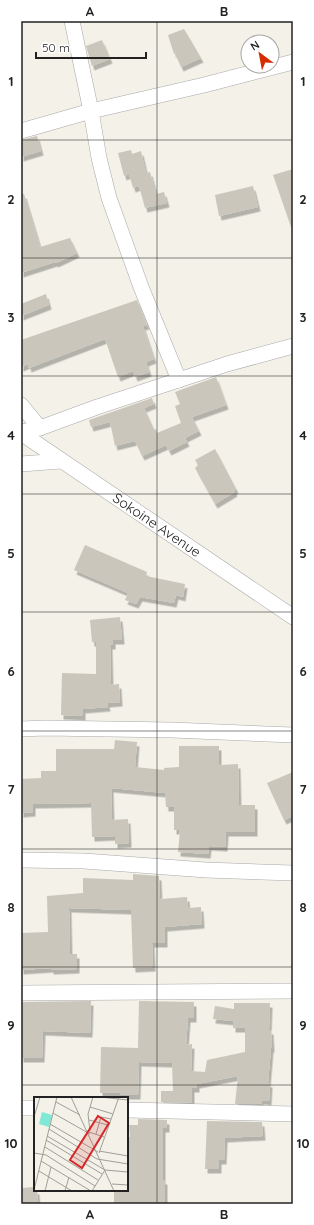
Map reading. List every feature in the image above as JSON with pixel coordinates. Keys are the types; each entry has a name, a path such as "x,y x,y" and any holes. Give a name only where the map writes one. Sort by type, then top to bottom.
{"street":[{"path":"72,21 91,111 99,158 109,198 138,280 179,380"},
{"path":"21,131 91,111 204,85 293,62"},
{"path":"21,433 40,428 97,407 227,364 293,346"},
{"path":"21,405 40,428"},
{"name":"Sokoine Avenue","path":"21,433 293,617"},
{"path":"21,464 61,461"},
{"path":"21,729 164,730 293,735"},
{"path":"21,860 84,860 206,870 293,874"},
{"path":"21,993 293,991"},
{"path":"21,1108 34,1108"},
{"path":"128,1110 293,1114"}],"building":[{"path":"184,29 201,58 181,67 175,53 174,54 168,35"},
{"path":"102,40 110,59 92,66 86,46"},
{"path":"37,136 41,151 21,157 21,140"},
{"path":"131,150 132,154 141,151 146,173 150,172 156,194 164,192 167,203 145,208 139,186 133,188 129,174 124,176 118,153"},
{"path":"293,169 293,227 291,227 273,175"},
{"path":"253,186 258,207 219,216 215,195"},
{"path":"21,194 24,194 40,247 70,238 77,253 56,263 55,262 21,273"},
{"path":"46,294 49,305 21,316 21,304"},
{"path":"137,300 147,325 143,326 154,359 146,362 149,372 135,377 133,371 118,377 105,339 29,368 28,364 21,367 21,340"},
{"path":"216,377 226,405 192,417 199,431 185,438 187,442 169,451 166,445 142,456 135,441 115,446 110,422 91,427 89,420 152,398 154,404 144,408 154,430 156,429 157,433 181,423 175,406 180,404 175,392"},
{"path":"215,449 236,489 234,490 235,492 215,504 195,468 198,465 195,460"},
{"path":"85,545 147,572 146,576 185,584 183,597 176,595 174,603 140,597 136,604 125,600 128,593 74,570"},
{"path":"120,617 122,640 113,640 113,645 110,645 111,685 119,684 120,702 107,703 108,707 83,709 83,716 61,715 62,673 96,674 96,642 92,642 90,620"},
{"path":"115,740 137,742 135,767 164,770 164,768 179,767 179,746 219,746 219,765 238,764 239,805 255,805 255,832 226,832 225,847 209,846 208,854 178,852 180,830 174,830 174,807 166,807 165,793 111,788 112,820 128,819 129,843 115,844 115,836 92,837 91,803 33,804 33,812 21,813 21,779 41,778 41,771 56,771 56,749 114,749"},
{"path":"293,772 293,816 284,820 267,783"},
{"path":"133,874 159,876 160,899 187,897 188,908 201,907 202,924 165,927 165,943 152,943 153,967 133,968 131,910 69,908 70,954 77,954 77,969 51,970 51,968 21,970 21,933 48,932 47,896 83,893 83,878 133,880"},
{"path":"91,1001 90,1033 43,1031 42,1058 21,1058 21,1002"},
{"path":"139,1001 194,1002 194,1018 188,1018 186,1045 192,1044 191,1071 205,1072 207,1060 245,1052 245,1028 233,1028 233,1021 213,1019 215,1006 234,1009 234,1003 270,1003 269,1030 271,1030 272,1048 268,1083 270,1083 269,1101 261,1100 262,1104 235,1104 238,1076 197,1084 197,1088 192,1088 192,1103 161,1102 161,1091 173,1091 172,1063 139,1062 138,1095 100,1093 101,1047 138,1048"},
{"path":"138,1119 167,1120 167,1128 163,1128 163,1180 165,1180 165,1202 114,1204 114,1191 128,1191 129,1125 138,1125"},
{"path":"207,1121 262,1122 263,1136 225,1138 224,1160 219,1160 219,1169 205,1169"},
{"path":"34,1187 34,1191 37,1191 38,1204 21,1204 21,1188"}]}
